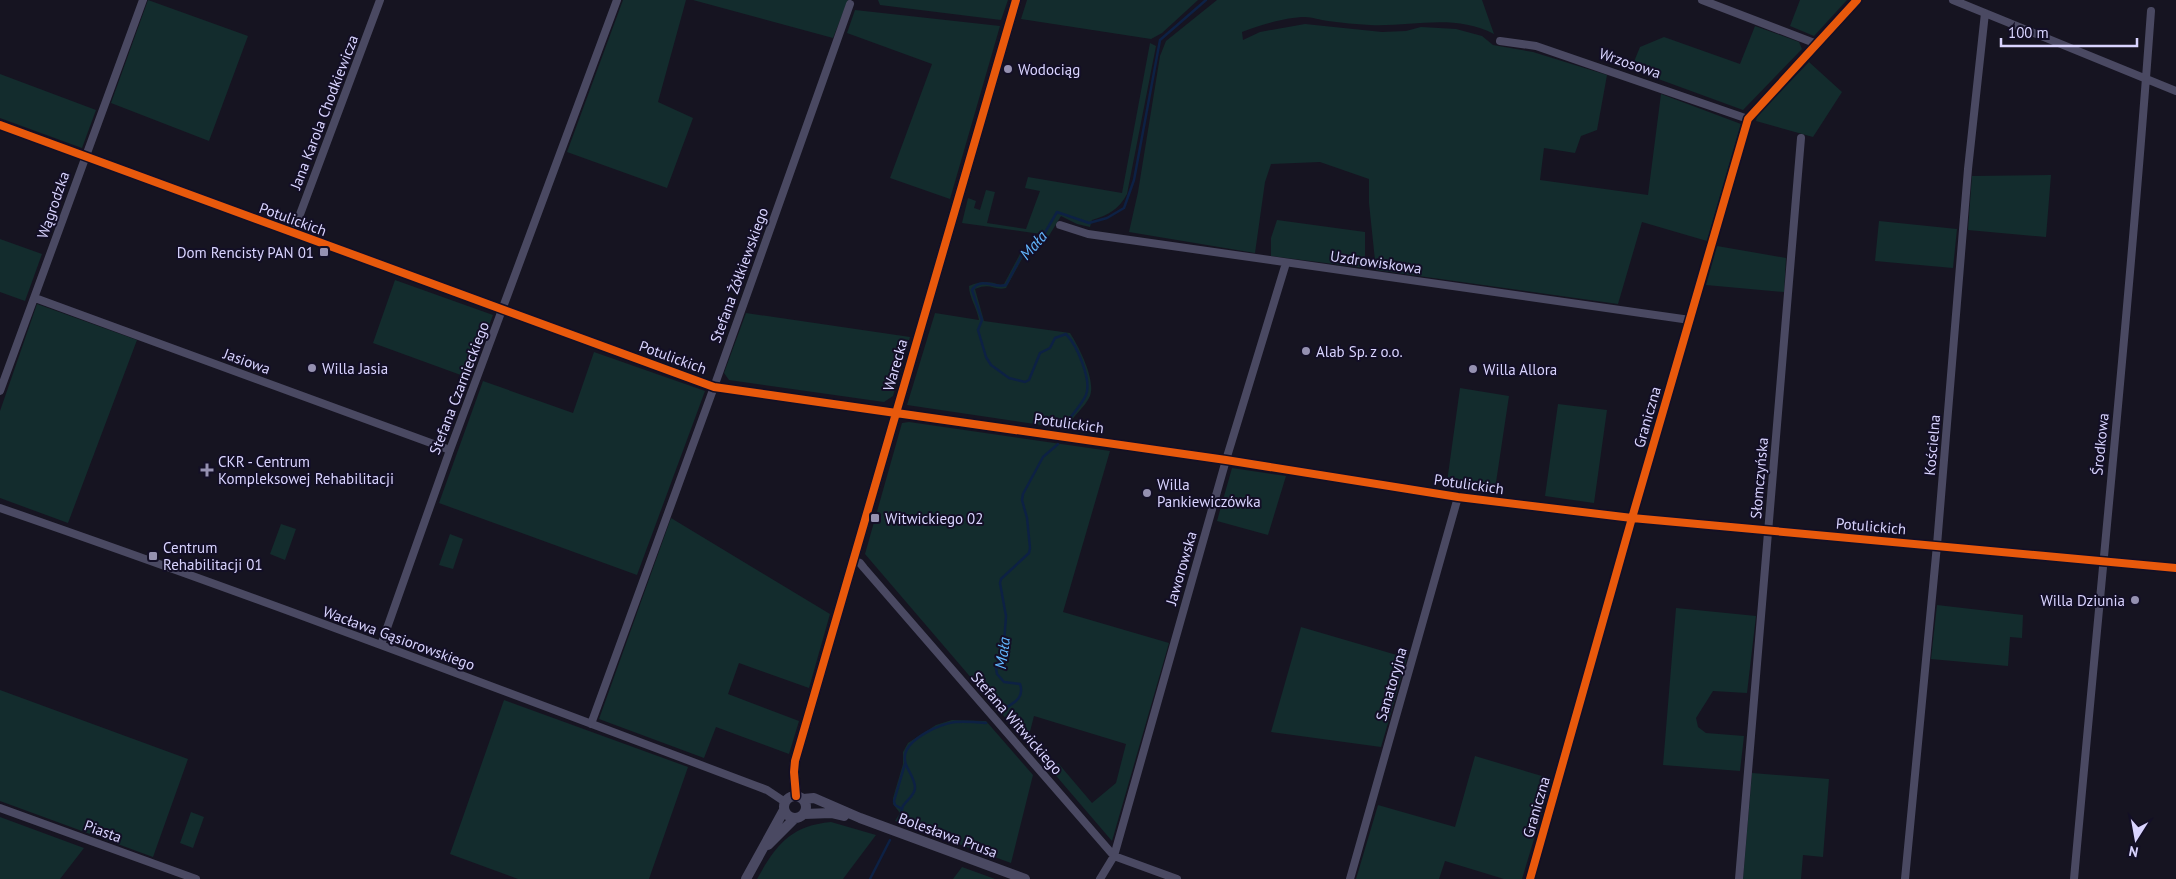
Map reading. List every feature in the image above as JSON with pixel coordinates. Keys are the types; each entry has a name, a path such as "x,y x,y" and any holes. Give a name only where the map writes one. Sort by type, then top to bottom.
{"street":[{"name":"Wągrodzka","path":"0,391 142,0"},
{"name":"Jana Karola Chodkiewicza","path":"293,233 380,0"},
{"name":"Stefana Czarnieckiego","path":"381,645 450,450 617,0"},
{"name":"Warecka","path":"799,798 794,772 795,761 1016,0"},
{"path":"1702,0 1817,44"},
{"name":"Graniczna","path":"1530,879 1748,119 1857,0"},
{"path":"1953,0 2176,92"},
{"name":"Stefana Żółkiewskiego","path":"591,724 714,387 850,4"},
{"name":"Środkowa","path":"2074,879 2130,275 2150,11"},
{"name":"Kościelna","path":"1906,879 1937,545 1968,169 1984,13"},
{"name":"Wrzosowa","path":"1500,41 1536,46 1748,119"},
{"name":"Potulickich","path":"0,125 714,387 896,411 1458,497 1632,518 2176,568"},
{"name":"Słomczyńska","path":"1739,879 1801,138"},
{"name":"Uzdrowiskowa","path":"1060,225 1088,234 1690,320"},
{"name":"Jaworowska","path":"1100,879 1114,856 1226,460 1286,263"},
{"name":"Jasiowa","path":"35,298 450,450"},
{"name":"Sanatoryjna","path":"1350,879 1458,497"},
{"name":"Wacława Gąsiorowskiego","path":"0,508 141,557 381,645 767,790 784,806"},
{"name":"Stefana Witwickiego","path":"853,560 860,563 1114,856 1177,879"},
{"path":"746,879 789,798 799,798 806,806 804,814 794,819 758,858"},
{"name":"Bolesława Prusa","path":"799,798 814,798 860,818 1025,879"},
{"path":"784,806 786,815 794,819"},
{"name":"Piasta","path":"0,808 196,879"},
{"name":"Bolesława Prusa","path":"804,814 831,813 860,818"}],"green space":[{"path":"148,0 248,36 209,141 111,103"},
{"path":"623,0 686,0 658,102 693,118 667,188 567,152"},
{"path":"693,0 848,0 833,38"},
{"path":"878,0 1008,0 1001,20 880,5"},
{"path":"1027,0 1198,0 1162,33 1151,39 1021,19"},
{"path":"1217,0 1482,0 1494,34 1464,24 1448,22 1370,25 1298,17 1249,29 1242,32 1243,40 1260,32 1305,24 1382,32 1406,31 1421,27 1456,29 1482,36 1493,45 1533,52 1607,75 1597,130 1581,136 1575,153 1544,148 1540,180 1648,195 1661,94 1741,124 1707,241 1642,222 1618,304 1376,270 1369,203 1369,179 1320,162 1271,164 1265,182 1255,253 1129,232 1138,192 1160,56 1166,41"},
{"path":"1800,0 1847,0 1814,36 1790,26"},
{"path":"855,10 1000,26 950,199 890,178 932,64 847,33"},
{"path":"1755,26 1799,42 1802,49 1743,110 1631,69 1640,47 1664,37 1740,64"},
{"path":"1150,43 1156,46 1127,194 1121,204 1104,216 1092,220 1090,227 1077,224 1061,216 1047,239 1023,257 1006,288 985,286 975,289 984,321 1070,333 1078,346 1089,373 1091,389 1088,400 1072,420 1068,429 907,405 935,313 979,320 969,286 985,282 1004,284 1020,254 1033,244 1041,234 962,223 968,198 976,201 974,208 980,210 986,190 995,192 987,223 1026,229 1040,191 1025,188 1028,177 1122,193"},
{"path":"1809,62 1842,92 1813,137 1756,121 1757,116"},
{"path":"0,74 96,110 82,148 0,118"},
{"path":"2051,175 2046,237 1968,230 1972,176"},
{"path":"1277,220 1365,232 1365,268 1271,256 1271,238"},
{"path":"1879,221 1957,229 1953,268 1875,261"},
{"path":"0,239 42,254 25,301 0,292"},
{"path":"1717,246 1786,258 1784,292 1706,285"},
{"path":"395,280 493,315 469,378 373,343"},
{"path":"37,304 137,340 68,523 0,498 0,411"},
{"path":"746,313 910,337 893,396 884,402 729,380 724,373"},
{"path":"594,352 705,391 637,575 439,503 483,381 573,413"},
{"path":"1460,388 1509,396 1495,489 1447,482"},
{"path":"1558,404 1607,410 1594,503 1545,496"},
{"path":"909,422 1110,451 1063,612 1169,643 1112,841 1052,771 1058,763 1092,803 1116,783 1126,744 1034,716 1027,743 865,554 902,423"},
{"path":"1232,468 1286,476 1268,535 1217,521"},
{"path":"671,518 830,614 809,688 739,663 728,694 799,721 789,754 716,727 704,758 599,719"},
{"path":"281,524 296,529 285,560 270,554"},
{"path":"450,534 463,539 453,569 439,565"},
{"path":"1937,605 2023,615 2022,638 2010,637 2008,666 1931,659"},
{"path":"1676,608 1756,616 1747,693 1713,691 1696,718 1698,727 1706,733 1744,736 1740,771 1663,765"},
{"path":"1301,627 1407,658 1381,747 1271,732"},
{"path":"0,690 188,759 153,857 0,801"},
{"path":"504,700 688,767 649,879 518,879 450,854"},
{"path":"952,720 986,721 1033,775 1011,863 895,821 900,813 893,804 893,798 903,764 903,752 908,743 936,725"},
{"path":"1475,756 1552,779 1522,879 1504,879 1445,861 1439,879 1356,879 1378,805 1455,827"},
{"path":"1752,773 1829,779 1823,857 1803,855 1801,879 1743,879"},
{"path":"191,812 204,817 193,848 180,843"},
{"path":"0,817 84,848 60,879 0,879"},
{"path":"831,822 876,835 843,879 757,879 771,856 786,839 805,828"},
{"path":"962,867 995,879 953,879"}],"waterway":[{"name":"Mała","path":"1063,427 1081,403 1087,389 1085,372 1075,346 1066,334 1055,338 1050,348 1040,353 1029,380 1025,382 1009,378 991,365 986,357 978,330 982,320 972,290 979,284 984,283 1006,285 1022,255 1043,236 1057,212 1089,223 1107,218 1124,208 1134,180 1160,40 1206,0"},
{"name":"Mała","path":"1002,710 1017,700 1021,689 1020,684 1004,682 997,674 996,668 1004,643 1006,616 1000,583 1001,579 1029,553 1027,518 1022,500 1023,494 1043,457 1058,444"},
{"name":"Mała","path":"900,822 903,806 915,791 913,779 905,760 907,749 912,743 933,729 949,723 986,723"},
{"name":"Mała","path":"902,809 895,805 894,801 905,764"},
{"name":"Mała","path":"870,879 890,840"}],"cycle path":[{"path":"796,796 795,761 1016,0"},
{"path":"1530,879 1748,119 1857,0"},
{"path":"0,125 714,387 1226,460 1458,497 1632,518 2176,568"}],"place":[{"name":"Wodociąg","path":"1008,69"},
{"name":"Dom Rencisty PAN 01","path":"324,252"},
{"name":"Alab Sp. z o.o.","path":"1306,351"},
{"name":"Willa Jasia","path":"312,368"},
{"name":"Willa Allora","path":"1473,369"},
{"name":"CKR - Centrum Kompleksowej Rehabilitacji","path":"207,470"},
{"name":"Willa Pankiewiczówka","path":"1147,493"},
{"name":"Witwickiego 02","path":"875,518"},
{"name":"Centrum Rehabilitacji 01","path":"153,556"},
{"name":"Willa Dziunia","path":"2135,600"}]}
